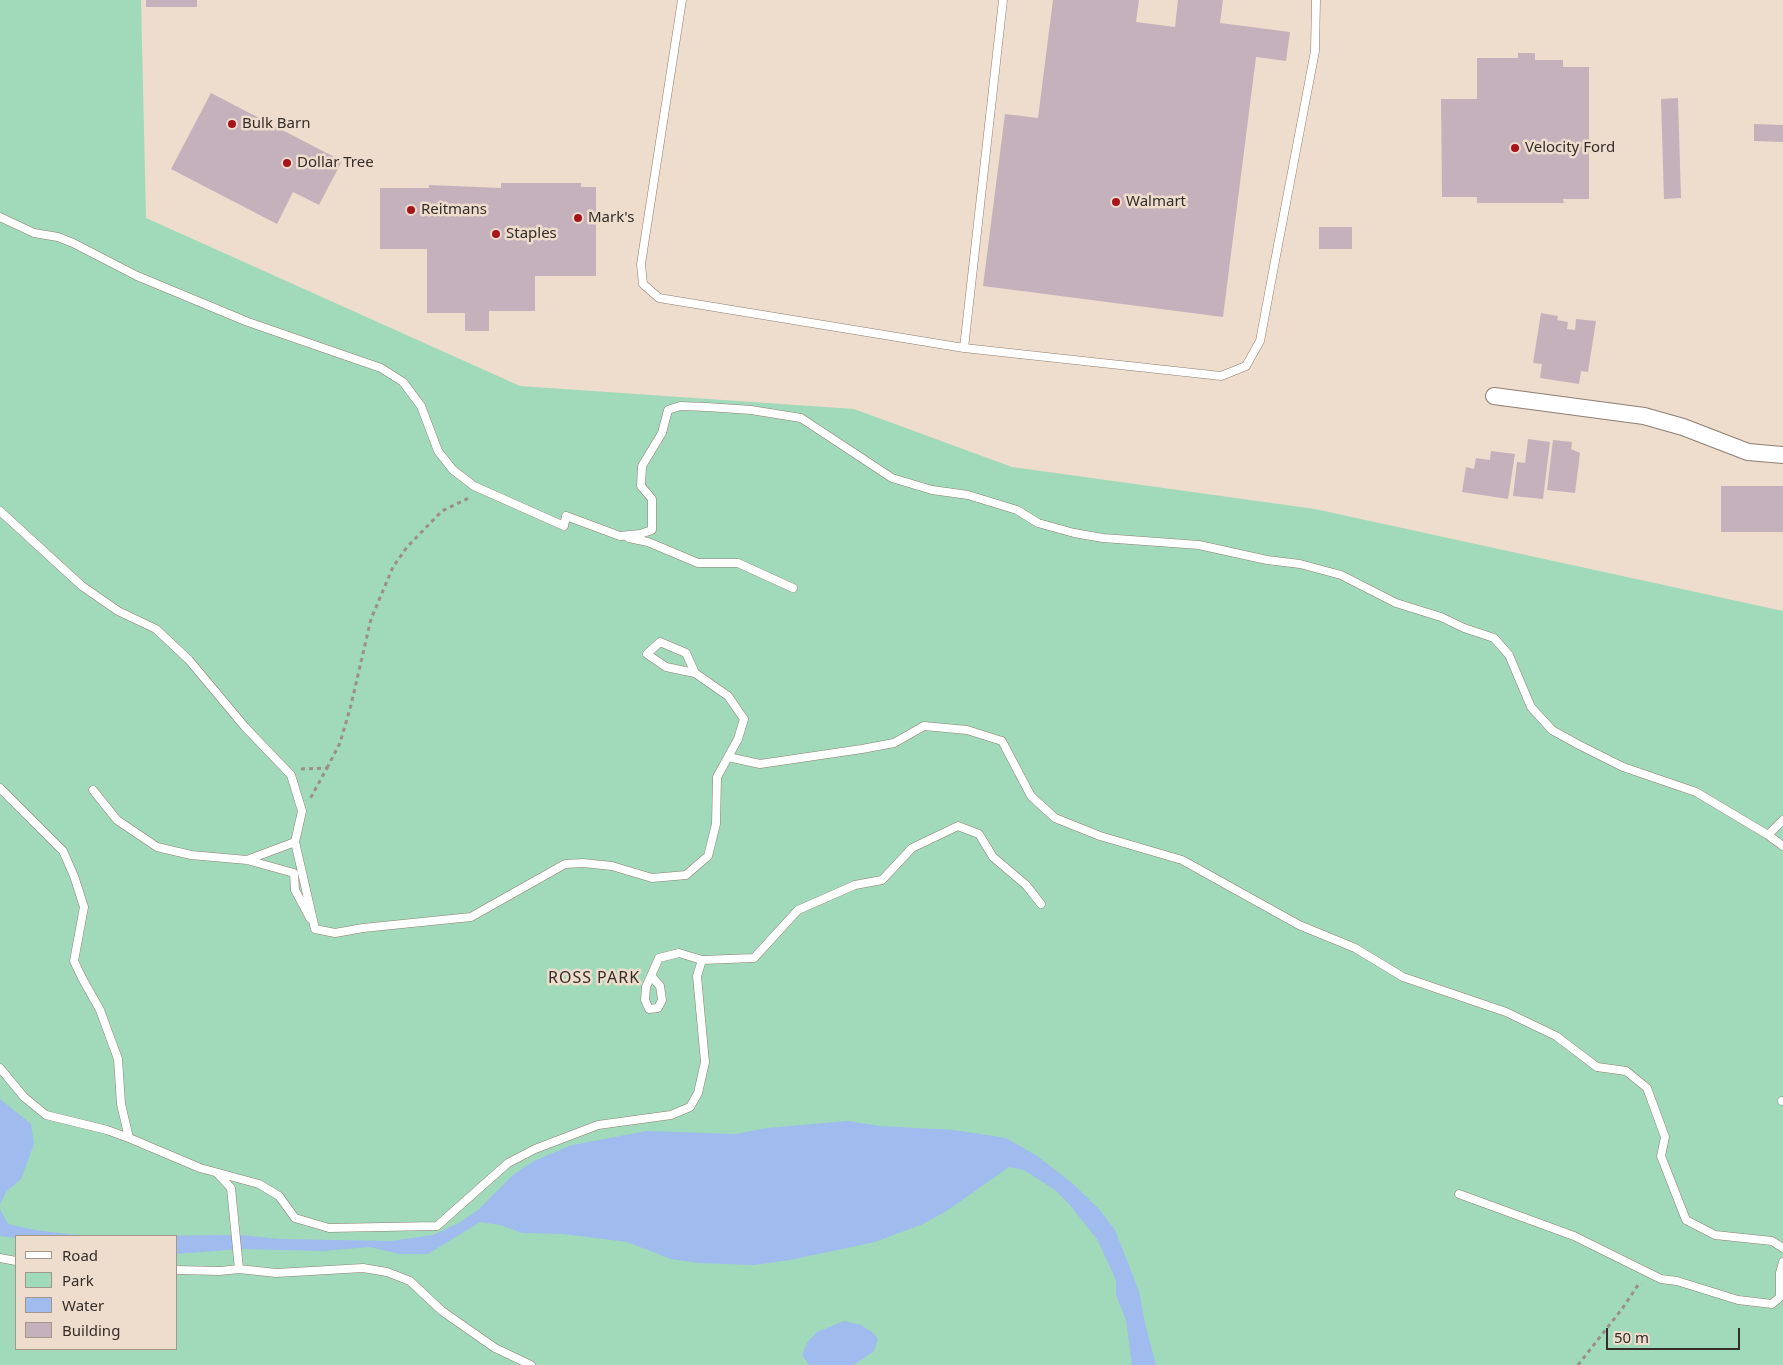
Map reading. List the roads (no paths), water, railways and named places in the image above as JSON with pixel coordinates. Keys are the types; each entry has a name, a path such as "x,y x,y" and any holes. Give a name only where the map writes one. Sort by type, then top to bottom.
{"street":[{"path":"1494,396 1644,416 1683,427 1748,452 1783,455"}],"lane":[{"path":"682,0 641,264 643,284 659,298 964,348 1221,376 1246,366 1260,341 1315,51 1316,0"},
{"path":"964,348 1003,0"},
{"path":"0,217 34,233 58,237 73,243 137,276 248,322 381,368 404,382 421,406 438,451 453,470 484,490 564,526 566,516 620,536 648,542 698,564 745,566 767,578 793,588"},
{"path":"620,536 640,534 652,530 652,499 641,486 642,466 662,433 668,410 680,406 733,408 800,418 892,478 932,490 968,495 1017,510 1038,523 1074,533 1103,538 1199,545 1268,560 1300,564 1341,575 1396,603 1441,617 1464,628 1494,638 1509,655 1532,706 1552,730 1623,767 1696,792 1783,846"},
{"path":"0,511 82,586 118,610 156,629 189,660 245,726 291,775 302,814 295,842 315,929"},
{"path":"315,929 334,933 363,928 471,917 565,864 583,863 612,866 652,878 686,875 708,856 716,824 717,777 738,739 744,719 728,696 695,673 666,667 647,654 660,642 686,653 695,673"},
{"path":"728,757 760,764 862,749 894,743 924,726 967,730 1002,741 1031,796 1055,818 1100,836 1182,860 1299,925 1356,948 1402,977 1506,1012 1556,1036 1597,1067 1626,1071 1647,1088 1665,1137 1661,1156 1686,1220 1715,1235 1772,1241 1783,1248"},
{"path":"0,788 63,851 74,876 84,907 74,960 100,1010 118,1059 121,1104 129,1138"},
{"path":"93,790 117,820 157,847 191,855 248,860 294,873 295,890 315,929"},
{"path":"1768,835 1783,820"},
{"path":"652,977 659,958 679,953 702,960 754,958 798,910 855,885 882,880 912,848 958,826 979,834 994,857 1026,885 1041,904"},
{"path":"248,860 295,842"},
{"path":"0,1068 24,1097 46,1115 107,1130 218,1174 259,1184 279,1196 295,1218 329,1228 437,1226 508,1163 535,1149 598,1125 671,1115 690,1107 698,1093 705,1062 698,976 702,960"},
{"path":"218,1174 231,1188 240,1269"},
{"path":"1459,1194 1574,1236 1661,1279 1677,1281 1738,1300 1772,1304 1781,1297 1780,1273 1783,1262"},
{"path":"0,1258 15,1261"},
{"path":"178,1270 220,1271 240,1269 276,1273 362,1268 387,1272 410,1281 442,1311 495,1348 531,1365"}],"water":[{"path":"0,1099 31,1124 34,1144 21,1179 6,1192 0,1205"},
{"path":"848,1121 879,1126 954,1130 1006,1138 1037,1156 1072,1183 1099,1209 1115,1230 1139,1291 1156,1365 1132,1365 1126,1320 1116,1295 1116,1280 1097,1239 1069,1204 1055,1190 1024,1170 1009,1167 945,1212 923,1224 875,1242 790,1260 754,1265 698,1263 671,1259 627,1242 563,1234 522,1233 500,1225 480,1222 428,1254 399,1254 370,1247 322,1251 241,1249 178,1254 178,1236 240,1235 280,1239 391,1241 433,1235 459,1223 478,1210 514,1174 534,1161 572,1145 647,1131 736,1134 767,1128"},
{"path":"0,1209 8,1224 35,1230 76,1235 15,1235 15,1238 0,1236"},
{"path":"844,1321 861,1325 873,1333 878,1339 874,1351 854,1365 809,1365 802,1355 807,1343 817,1332"}],"place":[{"name":"Bulk Barn","path":"232,124"},
{"name":"Velocity Ford","path":"1515,148"},
{"name":"Dollar Tree","path":"287,163"},
{"name":"Walmart","path":"1116,202"},
{"name":"Reitmans","path":"411,210"},
{"name":"Mark's","path":"578,218"},
{"name":"Staples","path":"496,234"}],"district":[{"name":"ROSS PARK","path":"594,978"}]}
